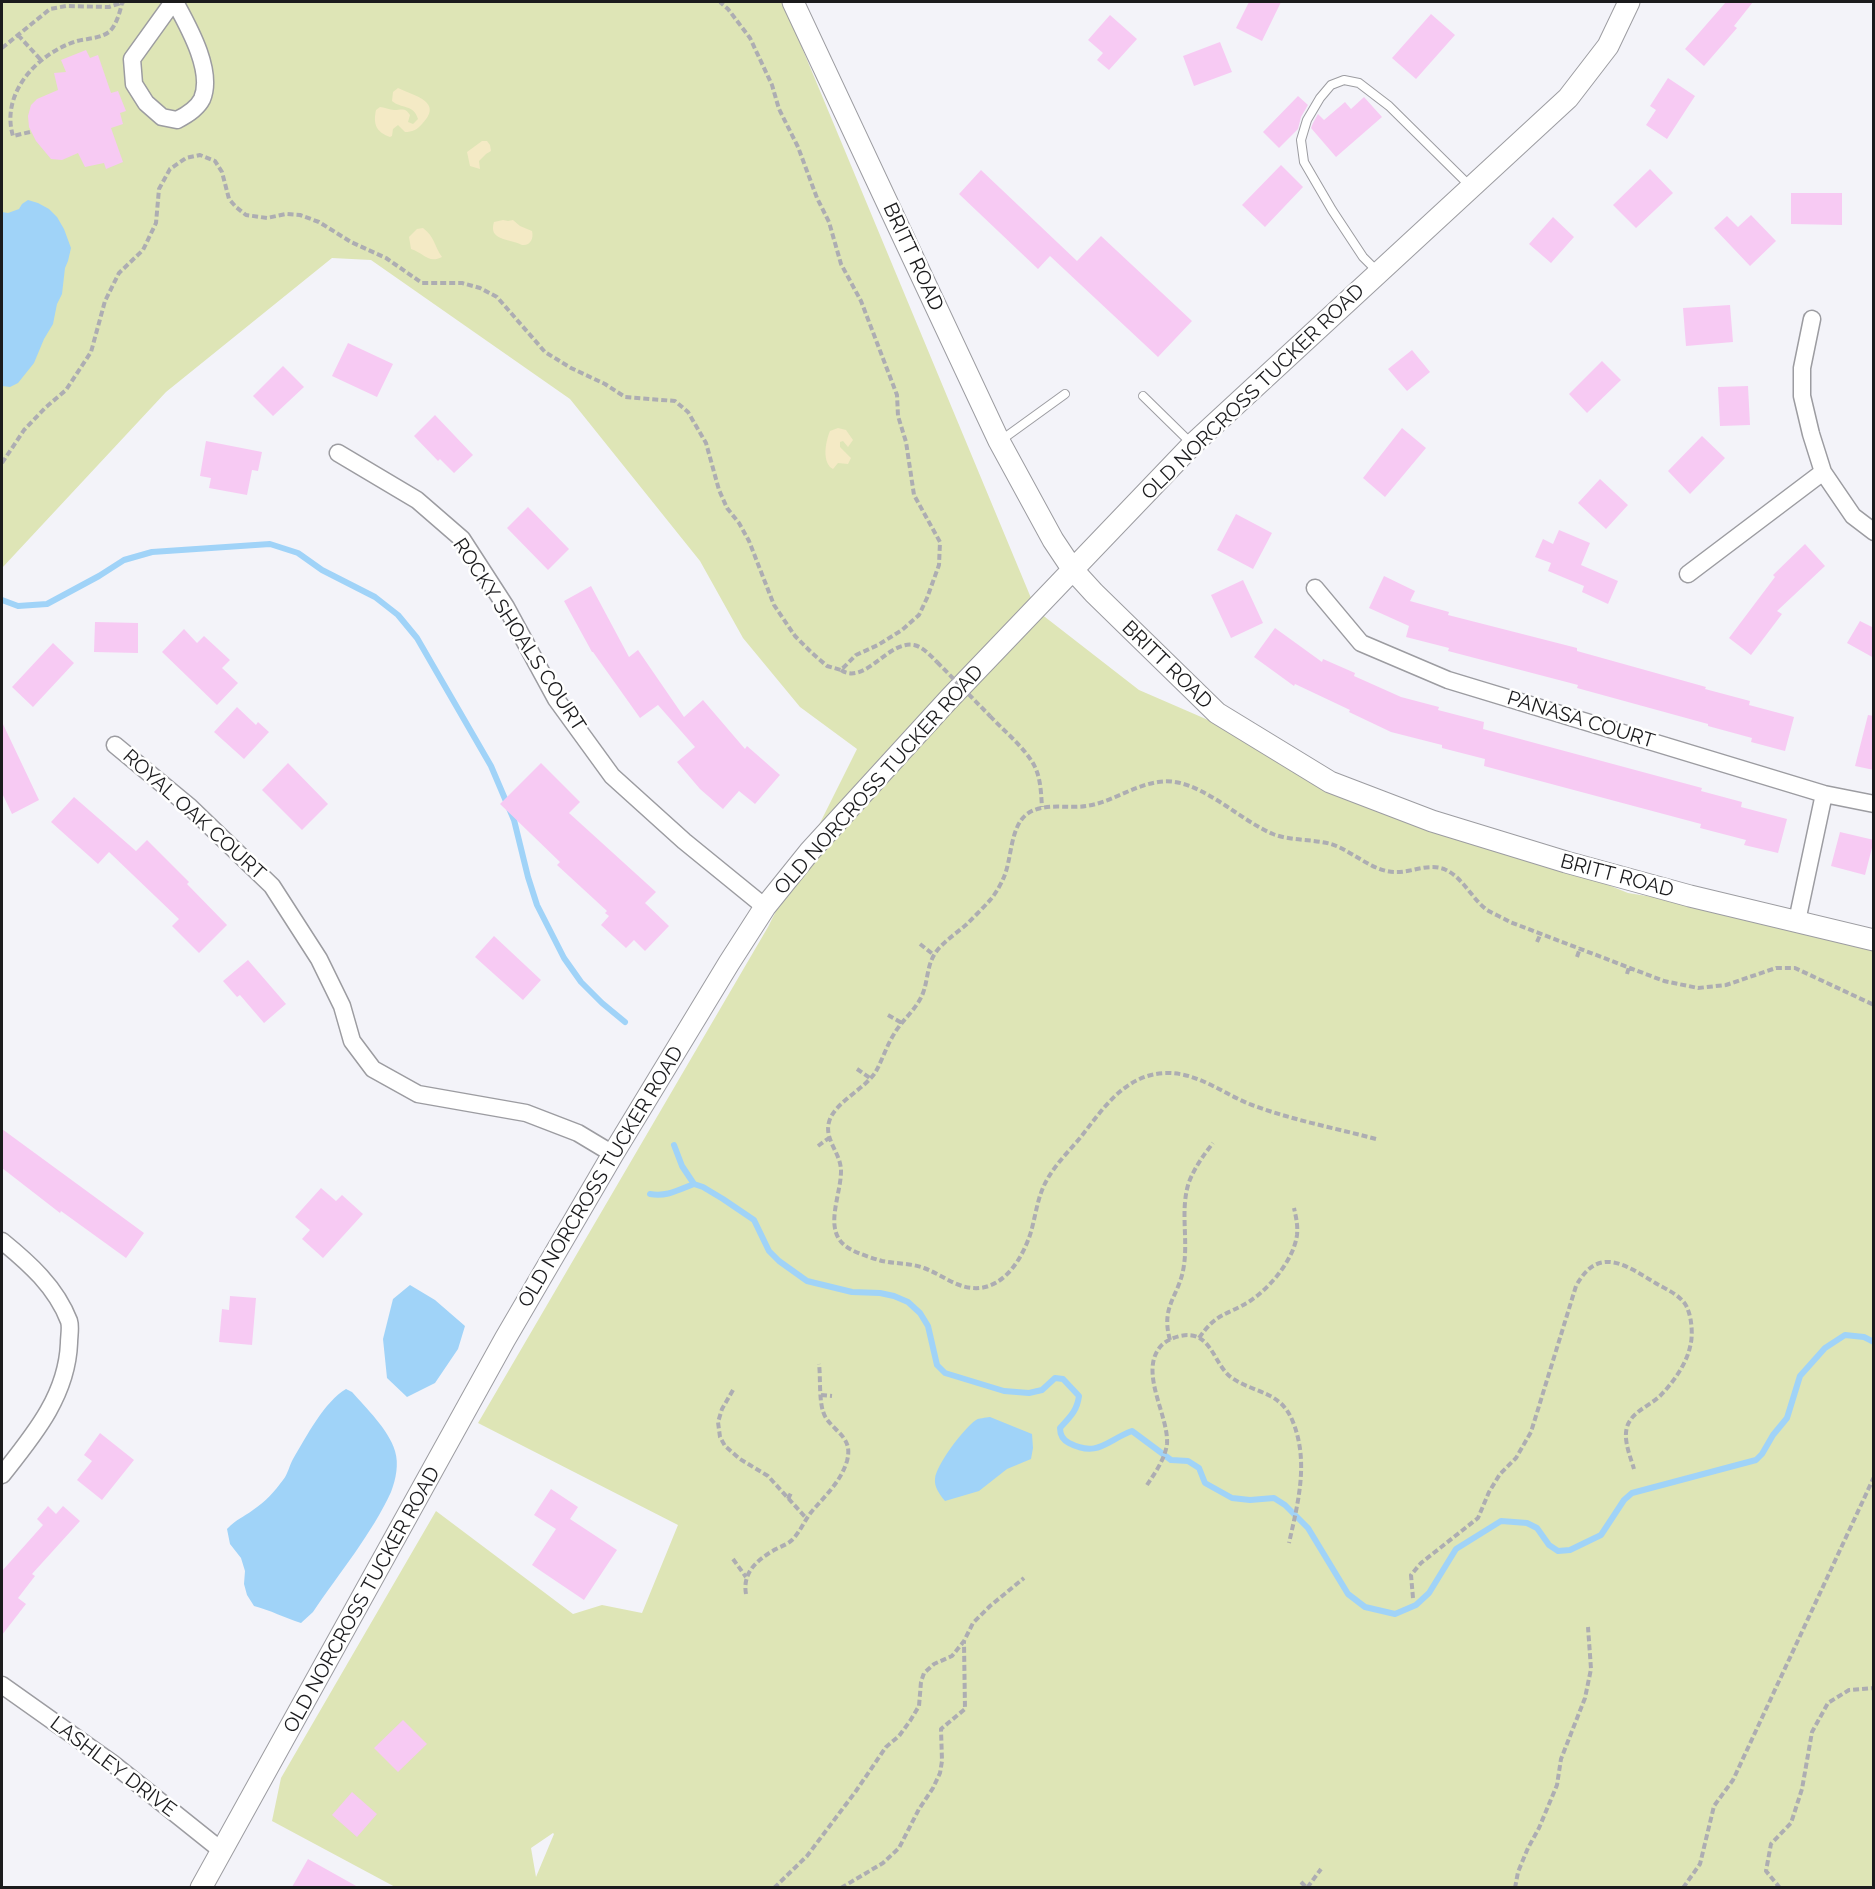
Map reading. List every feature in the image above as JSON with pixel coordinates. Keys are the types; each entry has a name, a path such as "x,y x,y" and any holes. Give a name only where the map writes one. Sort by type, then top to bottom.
{"street":[{"path":"174,2 190,29 206,78 202,99 191,112 177,120 162,117 146,103 134,84 132,59 174,2"},
{"name":"BRITT ROAD","path":"793,2 999,441 1053,540 1073,570 1102,602 1217,713 1330,782 1432,821 1566,862 1690,896 1874,940"},
{"name":"OLD NORCROSS TUCKER ROAD","path":"201,1887 505,1340 613,1154 765,907 810,851 949,699 1193,444 1568,98 1608,46 1629,2"},
{"path":"1812,319 1802,368 1802,396 1811,434 1823,472 1853,516 1874,532"},
{"name":"ROCKY SHOALS COURT","path":"338,453 417,500 462,539 506,607 556,699 612,776 684,842 765,907"},
{"path":"1689,574 1823,472"},
{"name":"PANASA COURT","path":"1315,588 1361,643 1448,680 1824,794 1874,804"},
{"name":"ROYAL OAK COURT","path":"115,745 190,807 272,886 319,959 342,1005 352,1041 373,1069 418,1094 526,1113 578,1133 613,1154"},
{"path":"1797,921 1824,794"},
{"path":"2,1241 30,1265 52,1290 70,1323 68,1361 60,1391 30,1438 2,1475"},
{"name":"LASHLEY DRIVE","path":"2,1685 112,1763 222,1851"}],"lane":[{"path":"1378,273 1363,257 1304,162 1301,140 1307,120 1331,85 1344,80 1359,83 1389,105 1471,188"},
{"path":"999,441 1065,394"},
{"path":"1143,396 1193,444"}],"path":[{"path":"2,48 50,9 66,6 109,7 123,2"},
{"path":"30,132 13,136 10,126 12,102 28,72 41,60 77,41 94,39 110,32 123,2"},
{"path":"720,2 750,38 829,222 841,264 861,301 897,395 898,416 906,442 914,495 940,542 939,565 919,615 902,630 856,655 841,670"},
{"path":"18,35 41,60"},
{"path":"2,463 24,430 66,390 92,352 105,301 119,273 142,250 156,223 159,189 171,170 186,158 200,155 215,161 222,172 230,199 246,215 267,218 300,214 386,258 422,283 462,284 480,288 497,297 545,352 572,368 606,384 625,397 675,401 688,412 706,443 719,490 727,508 739,523 749,542 774,605 795,636 827,666 846,673 863,671 893,650 905,645 916,645 926,651 1035,766 1042,807"},
{"path":"1376,1139 1250,1104 1187,1075 1162,1073 1138,1079 1115,1094 1047,1179 1021,1255 1008,1274 995,1284 976,1288 957,1285 924,1268 883,1261 850,1249 838,1240 834,1228 841,1170 839,1157 829,1138 827,1126 834,1112 875,1072 896,1029 915,1008 923,993 934,955 992,898 1004,879 1019,823 1027,814 1042,807 1091,806 1140,785 1165,780 1179,782 1211,796 1275,835 1329,843 1354,854 1376,868 1394,872 1432,867 1446,870 1457,877 1486,909 1510,922 1665,981 1698,988 1726,985 1776,968 1795,968 1874,1005"},
{"path":"1537,942 1541,933"},
{"path":"920,944 934,955"},
{"path":"1577,957 1580,948"},
{"path":"1627,974 1629,967"},
{"path":"888,1015 902,1023"},
{"path":"857,1070 870,1078"},
{"path":"818,1146 829,1138"},
{"path":"1170,1340 1167,1317 1169,1304 1181,1280 1184,1265 1186,1242 1184,1211 1188,1184 1198,1163 1213,1143"},
{"path":"1199,1338 1212,1321 1249,1301 1266,1288 1280,1272 1297,1238 1298,1223 1294,1208"},
{"path":"1413,1598 1411,1575 1421,1563 1478,1518 1500,1473 1516,1458 1531,1432 1576,1286 1582,1276 1602,1263 1623,1264 1673,1293 1688,1310 1691,1325 1691,1344 1688,1355 1677,1374 1668,1388 1657,1399 1636,1413 1629,1423 1625,1434 1634,1469"},
{"path":"1148,1485 1162,1462 1167,1445 1156,1395 1154,1358 1159,1348 1170,1340 1185,1335 1199,1338 1207,1344 1224,1371 1232,1378 1275,1398 1288,1411 1299,1439 1302,1468 1298,1503 1288,1543"},
{"path":"746,1594 744,1584 746,1577 756,1562 790,1542 813,1510 825,1498 847,1461 849,1448 845,1438 826,1417 821,1403 819,1364"},
{"path":"733,1390 722,1409 718,1422 720,1437 725,1446 768,1476 807,1519"},
{"path":"821,1395 832,1396"},
{"path":"1683,1887 1700,1864 1714,1806 1733,1780 1874,1478"},
{"path":"788,1498 792,1491"},
{"path":"733,1559 746,1577"},
{"path":"774,1887 807,1856 886,1747 899,1736 910,1721 919,1706 924,1673 934,1664 952,1656 964,1641 973,1623 1024,1578"},
{"path":"1515,1887 1518,1872 1557,1785 1561,1759 1585,1698 1591,1669 1588,1627"},
{"path":"841,1887 883,1863 899,1848 919,1809 933,1788 940,1773 942,1761 941,1729 965,1709 964,1641"},
{"path":"1780,1887 1766,1871 1772,1845 1791,1822 1803,1789 1812,1732 1828,1703 1849,1690 1874,1688"},
{"path":"1301,1882 1307,1887 1321,1869"}],"green space":[{"path":"2,2 783,2 1036,610 1139,690 1305,762 1628,893 1873,932 1873,1887 397,1888 272,1821 281,1778 436,1511 573,1614 602,1605 642,1613 678,1525 478,1423 768,927 857,749 800,707 743,638 700,561 570,399 371,260 332,258 166,392 2,568","holes":["554,1834 536,1877 531,1848"]}],"sand":[{"path":"398,88 425,101 430,110 428,116 416,129 405,132 398,125 393,129 390,137 381,133 375,123 376,110 380,107 405,110 410,115 408,122 413,124 418,119 414,111 392,101 393,92"},
{"path":"482,141 487,141 491,151 479,161 480,169 470,166 467,152"},
{"path":"513,220 532,231 531,241 522,245 497,236 494,233 494,222"},
{"path":"423,228 432,238 442,257 429,259 411,249 409,237 417,229"},
{"path":"838,428 846,430 853,440 848,447 843,441 840,442 840,447 851,458 848,464 838,463 833,469 827,462 826,447 830,431"}],"water":[{"path":"28,200 49,209 57,217 71,248 65,268 62,294 57,304 53,324 34,363 18,383 10,387 2,386 2,212 8,213 19,209"},
{"path":"410,1285 435,1300 465,1326 458,1349 435,1383 407,1397 387,1378 383,1339 393,1299"},
{"path":"346,1389 364,1405 388,1435 396,1456 396,1477 384,1507 365,1538 313,1612 301,1623 254,1606 247,1595 244,1584 245,1571 241,1558 230,1544 227,1529 262,1503 277,1488 285,1478 293,1459 317,1420 331,1402"},
{"path":"990,1417 1032,1434 1031,1459 1007,1469 979,1491 945,1501 935,1482 940,1465 951,1447 971,1424 977,1419"}],"building":[{"path":"1249,2 1281,2 1262,41 1236,28"},
{"path":"1726,2 1753,2 1734,26 1737,28 1704,66 1685,49"},
{"path":"1431,14 1455,35 1416,79 1392,58"},
{"path":"1110,15 1137,39 1109,70 1097,60 1103,53 1088,40"},
{"path":"1220,42 1232,72 1194,86 1183,56"},
{"path":"86,50 90,58 98,55 111,93 118,91 126,111 120,113 123,124 111,128 123,162 106,169 104,163 85,167 78,153 62,160 51,159 36,141 29,127 28,116 31,105 37,99 58,90 54,73 66,72 61,60"},
{"path":"1668,78 1695,96 1667,139 1646,125 1656,110 1650,106"},
{"path":"1298,96 1308,105 1301,117 1298,129 1279,148 1263,132"},
{"path":"1364,97 1382,117 1336,157 1311,128 1313,123 1318,114 1324,120 1345,102 1351,109"},
{"path":"1281,165 1303,187 1265,227 1242,205"},
{"path":"1650,169 1673,193 1636,228 1613,205"},
{"path":"981,170 1077,261 1101,236 1192,321 1158,357 1050,256 1038,269 959,194"},
{"path":"1791,193 1842,193 1842,225 1791,224"},
{"path":"1751,215 1776,241 1750,266 1714,228 1727,216 1738,227"},
{"path":"1553,217 1574,237 1551,263 1529,244"},
{"path":"1730,305 1733,342 1686,346 1683,308"},
{"path":"348,343 393,364 377,397 332,376"},
{"path":"1412,350 1430,372 1407,391 1388,369"},
{"path":"1602,361 1621,380 1587,413 1569,394"},
{"path":"283,366 304,387 273,416 253,396"},
{"path":"1748,386 1750,425 1720,426 1718,387"},
{"path":"435,415 473,455 454,473 440,459 438,461 414,436"},
{"path":"1402,428 1426,448 1385,497 1363,478"},
{"path":"1702,436 1725,458 1690,494 1668,471"},
{"path":"206,441 262,452 258,471 252,470 247,495 209,488 211,478 200,476"},
{"path":"1600,479 1628,505 1606,529 1578,503"},
{"path":"528,507 569,549 548,570 507,528"},
{"path":"1236,514 1272,533 1253,569 1217,550"},
{"path":"1559,530 1590,543 1581,565 1618,581 1608,604 1582,592 1584,586 1548,571 1551,563 1535,557 1543,539 1553,544"},
{"path":"1805,544 1825,566 1777,611 1782,614 1751,655 1729,638 1775,577 1773,575"},
{"path":"1384,576 1415,591 1410,601 1449,612 1448,615 1577,648 1577,651 1706,687 1705,689 1750,701 1749,705 1794,717 1785,751 1751,742 1752,738 1708,726 1708,724 1577,688 1578,685 1448,651 1449,648 1406,637 1409,626 1369,608"},
{"path":"1243,580 1263,623 1231,638 1211,595"},
{"path":"591,586 629,657 638,650 684,717 703,700 745,749 747,746 780,775 755,804 739,791 723,809 700,789 677,762 695,747 658,705 640,718 592,652 564,601"},
{"path":"1860,621 1874,628 1874,658 1847,643"},
{"path":"95,622 138,623 138,653 94,652"},
{"path":"1275,628 1322,662 1323,659 1355,673 1354,676 1401,697 1484,722 1483,729 1702,788 1701,791 1742,802 1741,807 1787,819 1778,853 1744,845 1746,840 1700,828 1701,824 1484,766 1485,759 1391,732 1349,712 1350,710 1295,684 1294,686 1254,657"},
{"path":"184,629 197,643 204,636 230,660 222,668 238,683 217,705 162,652"},
{"path":"53,643 74,663 33,707 12,687"},
{"path":"237,707 256,725 258,722 269,732 244,759 214,732"},
{"path":"1868,715 1874,716 1874,770 1855,766"},
{"path":"2,722 39,800 12,814 2,793"},
{"path":"288,763 328,804 302,830 262,790"},
{"path":"541,763 580,802 569,813 656,892 645,903 669,926 645,951 634,940 626,948 601,925 609,916 605,913 607,911 557,865 560,862 500,804"},
{"path":"74,797 136,851 147,840 227,925 199,953 172,926 179,919 109,852 98,864 51,822"},
{"path":"1840,832 1874,840 1865,875 1831,866"},
{"path":"494,936 541,980 523,1000 475,957"},
{"path":"248,960 286,1004 264,1023 240,995 237,997 223,981"},
{"path":"2,1129 144,1233 126,1258 61,1211 60,1213 2,1168"},
{"path":"321,1188 336,1201 342,1195 363,1214 323,1258 302,1239 310,1230 295,1217"},
{"path":"230,1296 256,1298 252,1345 219,1342 222,1309 229,1310"},
{"path":"100,1433 134,1460 102,1500 77,1480 92,1461 84,1455"},
{"path":"551,1489 578,1507 570,1519 617,1550 584,1600 532,1565 556,1529 534,1515"},
{"path":"48,1506 56,1514 63,1506 80,1521 32,1574 35,1576 18,1598 26,1604 2,1635 2,1571 43,1525 37,1519"},
{"path":"403,1720 427,1744 398,1772 374,1748"},
{"path":"352,1792 377,1814 357,1837 332,1815"},
{"path":"308,1859 358,1887 292,1887"}],"waterway":[{"path":"2,600 18,606 47,604 124,560 152,552 270,544 298,553 322,570 375,597 398,615 417,638 491,766 514,820 537,905 564,958 581,982 625,1022"},
{"path":"674,1145 682,1166 694,1184 703,1187 754,1220 769,1251 807,1281 852,1292 880,1293 908,1302 920,1313 928,1326 937,1365 945,1373 1004,1391 1029,1393 1042,1390 1055,1378 1063,1379 1079,1396 1075,1410 1060,1428 1061,1435 1067,1442 1088,1449 1095,1448 1132,1431 1171,1460 1188,1461 1199,1468 1205,1483 1232,1498 1250,1500 1274,1498 1285,1505 1308,1528 1348,1594 1365,1607 1395,1614 1416,1605 1429,1593 1456,1549 1501,1521 1527,1523 1537,1528 1549,1545 1558,1551 1570,1550 1601,1535 1624,1500 1632,1493 1756,1460 1787,1418 1800,1376 1825,1348 1845,1335 1864,1337 1874,1342"},
{"path":"650,1194 667,1194 694,1184"}]}
